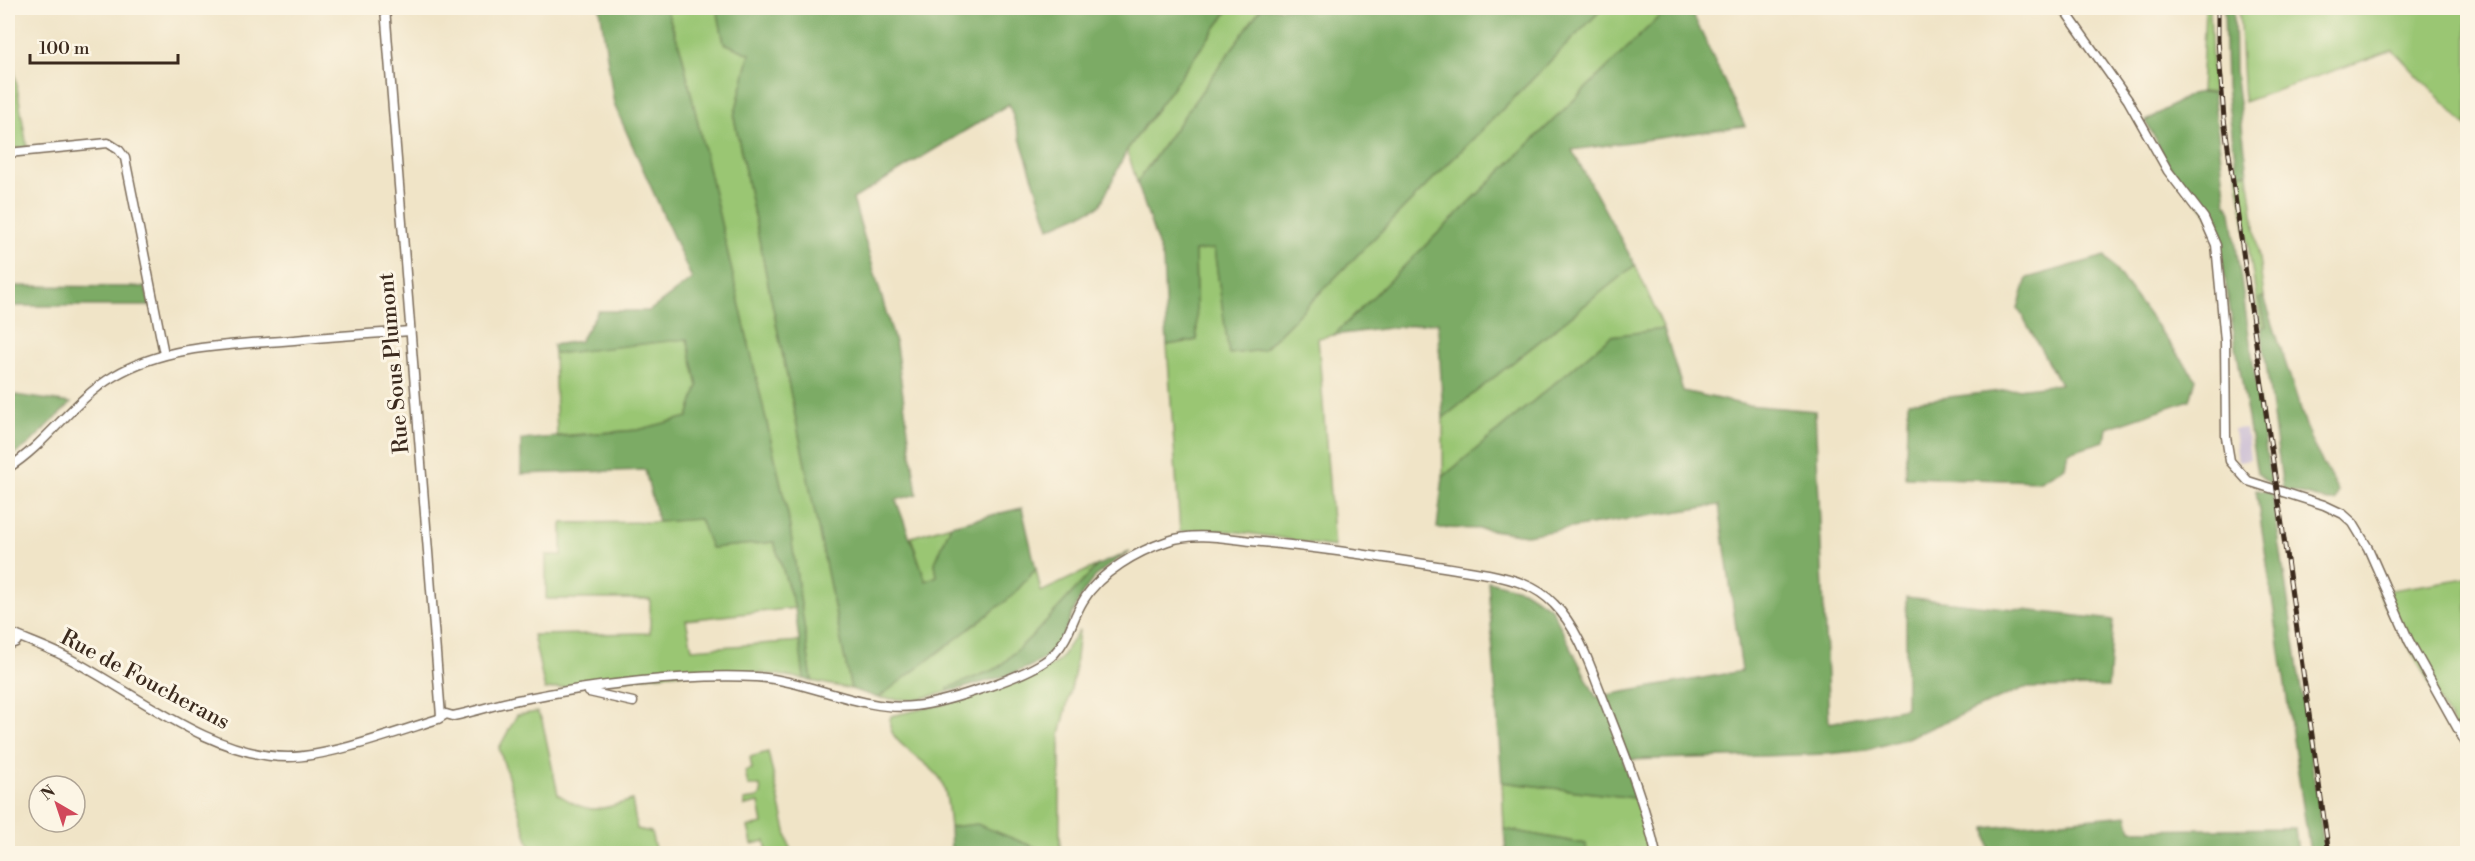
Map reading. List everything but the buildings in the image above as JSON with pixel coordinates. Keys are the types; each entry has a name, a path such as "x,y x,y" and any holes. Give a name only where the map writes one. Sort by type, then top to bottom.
{"street":[{"name":"Rue Sous Plumont","path":"385,8 441,717"},
{"path":"2063,8 2128,100 2168,171 2204,218 2216,245 2225,341 2226,437 2230,460 2248,482 2324,505 2343,514 2353,523 2368,548 2409,641 2468,747"},
{"path":"8,153 108,143 119,150 125,158 164,354"},
{"path":"8,468 46,438 93,390 115,375 164,354 246,343 410,331"},
{"name":"Rue de Foucherans","path":"8,632 71,659 197,730 242,750 262,755 291,757 318,753 441,717 522,699 680,679 757,677 800,683 888,706 924,704 1003,681 1046,661 1065,640 1083,600 1100,580 1144,551 1186,536 1273,543 1488,574 1509,578 1541,592 1565,618 1590,668 1641,794 1656,854"},
{"path":"8,645 19,637"},
{"path":"582,690 633,702"}],"shaded area":[{"path":"2246,428 2250,459 2238,461 2234,429"}],"green space":[{"path":"600,8 666,8 682,54 788,515 812,681 804,679 795,608 774,542 711,548 700,519 658,522 645,470 521,474 521,440 638,430 688,417 698,386 687,339 554,354 553,345 580,341 598,311 649,311 692,279 614,104"},
{"path":"666,8 717,8 724,43 750,54 734,117 851,689 812,681 788,515 682,54"},
{"path":"717,8 1230,8 1127,150 1100,206 1049,228 1009,104 853,199 896,346 917,494 896,500 926,581 937,576 935,563 951,525 1022,508 1036,569 1011,597 878,698 851,689 734,117 750,54 724,43"},
{"path":"1230,8 1261,8 1137,182 1127,150"},
{"path":"1261,8 1603,8 1263,350 1229,354 1214,249 1195,251 1197,340 1167,345 1163,260 1137,182"},
{"path":"1603,8 1668,8 1334,335 1318,338 1334,547 1216,530 1180,532 1167,345 1197,340 1195,251 1214,249 1229,354 1263,350"},
{"path":"1668,8 1690,8 1745,126 1572,150 1635,265 1443,418 1438,322 1334,335"},
{"path":"2205,8 2210,8 2213,93 2201,92"},
{"path":"2224,8 2234,8 2235,71 2248,173 2237,173 2226,87"},
{"path":"2239,8 2467,8 2467,127 2393,50 2244,102"},
{"path":"8,33 27,147 8,149"},
{"path":"2213,93 2226,202 2231,212 2271,485 2257,473 2218,237 2207,213 2168,164 2146,121 2191,94"},
{"path":"2237,173 2248,173 2264,297 2260,299 2266,327 2261,328"},
{"path":"2105,256 2196,379 2190,400 2107,428 2105,441 2068,452 2065,467 2040,481 1905,477 1908,402 2060,384 2018,308 2027,278"},
{"path":"1635,265 1664,329 1611,336 1443,477 1443,418"},
{"path":"8,286 145,287 150,306 8,306"},
{"path":"2264,297 2311,441 2338,491 2336,501 2283,489 2261,328 2266,326 2260,298"},
{"path":"1664,329 1683,391 1746,405 1815,411 1829,723 1906,708 1906,597 2113,620 2108,687 2024,688 1907,738 1867,750 1827,754 1623,760 1635,798 1502,782 1488,581 1523,590 1551,608 1596,697 1742,671 1719,505 1526,535 1484,529 1437,528 1443,477 1611,336"},
{"path":"687,338 698,386 688,417 638,430 557,436 554,354"},
{"path":"8,394 71,403 29,444 8,459"},
{"path":"2256,490 2272,492 2325,853 2310,853"},
{"path":"700,518 712,548 774,542 795,608 686,620 692,649 801,641 804,679 771,674 707,672 642,677 545,690 533,635 650,633 650,599 546,599 546,555 562,555 562,523 658,522"},
{"path":"951,525 935,563 937,576 926,582 911,537"},
{"path":"1130,552 1091,581 1060,640 1048,655 1029,667 948,692 948,688 998,668 1035,633 1098,565"},
{"path":"1098,565 1035,633 998,668 949,688 948,692 914,700 878,698 1011,597 1036,569 1041,592"},
{"path":"2467,578 2467,728 2455,729 2378,592"},
{"path":"1079,630 1074,676 1060,735 1060,853 1049,853 977,825 950,827 941,780 893,734 890,725 891,716 966,699 1030,678 1059,661"},
{"path":"537,712 542,720 558,794 579,806 594,809 632,800 637,829 651,832 656,853 532,853 499,748 517,715"},
{"path":"768,752 791,853 767,853 765,841 752,844 748,827 763,824 759,803 745,806 744,800 758,798 761,794 760,786 748,786 745,771 752,769 750,757"},
{"path":"1502,782 1635,798 1649,853 1617,849 1617,853 1587,853 1585,844 1504,829"},
{"path":"2127,815 2131,830 2295,828 2298,853 2020,854 1989,850 1986,828"},
{"path":"977,824 1049,853 951,853 950,827"},
{"path":"1504,829 1586,844 1587,853 1506,853"}],"railway":[{"path":"2218,8 2224,119 2329,854"}]}
